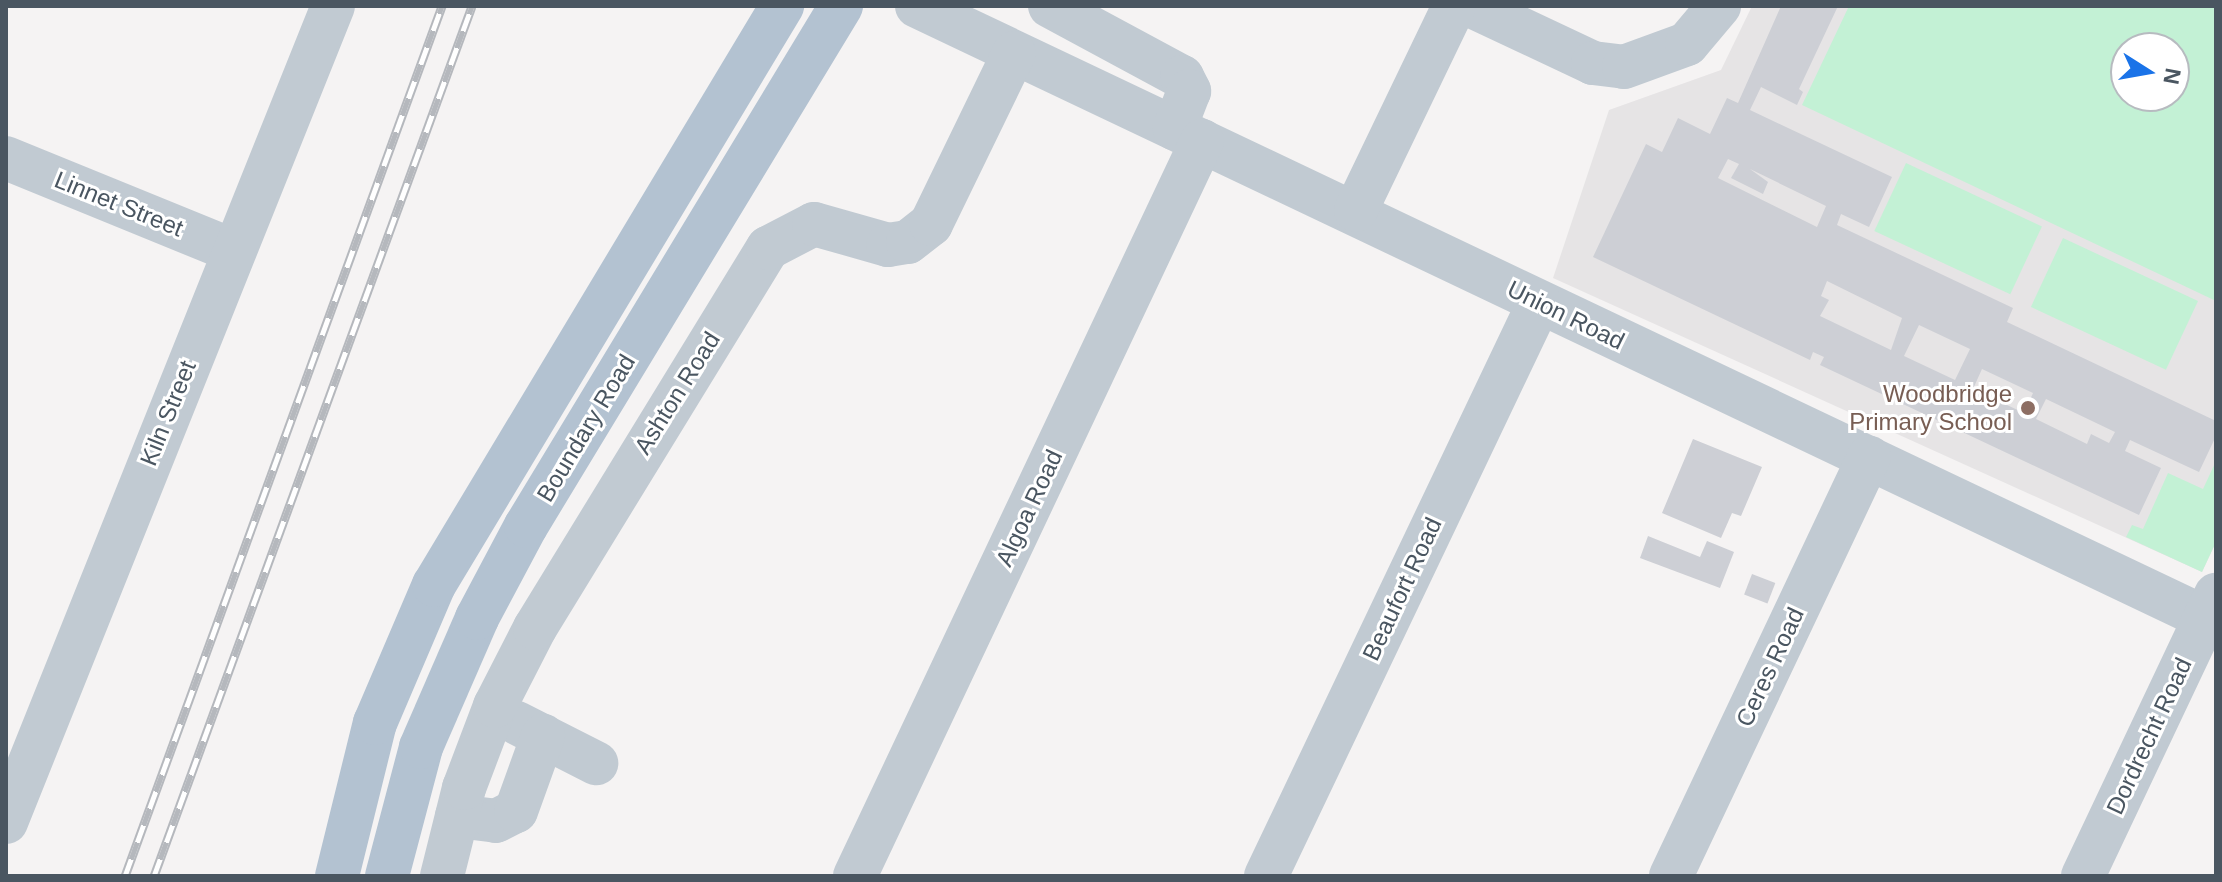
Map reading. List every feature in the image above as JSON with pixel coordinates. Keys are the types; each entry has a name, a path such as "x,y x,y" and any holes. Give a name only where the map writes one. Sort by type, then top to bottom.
{"main road":[{"name":"Boundary Road","path":"337,876 375,723 434,585 782,6"},
{"name":"Boundary Road","path":"387,876 421,747 477,618 526,526 841,6"}],"street":[{"name":"Kiln Street","path":"6,822 232,250 333,6"},
{"name":"Union Road","path":"917,6 1356,210 1539,303 1869,458 2213,612"},
{"name":"Algoa Road","path":"855,876 1188,134 1189,91 1182,77 1050,6"},
{"path":"1356,210 1454,6"},
{"path":"1472,6 1593,63 1624,67 1687,44 1719,6"},
{"name":"Ashton Road","path":"442,876 457,816 493,712 603,511 768,248 814,224 888,245 908,242 931,224 1014,53"},
{"name":"Linnet Street","path":"6,158 232,250"},
{"name":"Beaufort Road","path":"1266,876 1539,303"},
{"name":"Ceres Road","path":"1671,876 1869,458"},
{"name":"Dordrecht Road","path":"2083,876 2213,612"},
{"path":"493,712 596,763"},
{"path":"457,816 496,821 516,811 543,736"}],"shaded area":[{"name":"Woodbridge Primary School","path":"1752,6 2216,6 2216,542 2202,572 1553,278 1609,110 1721,70"}],"green space":[{"path":"1849,6 2216,6 2216,301 1802,105"},
{"path":"1906,163 2042,226 2010,294 1874,231"},
{"path":"2063,238 2198,301 2166,370 2031,307"},
{"path":"2216,461 2216,542 2202,572 2126,537 2132,525 2143,529 2168,473 2203,489"}],"building":[{"path":"1781,6 1838,6 1799,89 1803,92 1797,105 1761,87 1750,110 1892,177 1869,227 1841,214 1837,225 2013,308 2007,322 2216,421 2216,436 2199,472 2130,440 2125,451 2161,468 2139,515 1820,365 1824,357 1813,352 1810,360 1593,257 1646,144 1662,152 1678,118 1710,134 1727,98 1738,103","holes":["1728,159 1739,164 1731,178 1763,194 1768,182 1750,169 1826,206 1817,227 1718,178","1827,281 1902,318 1891,350 1820,316 1829,300 1821,296","1919,325 1970,349 1955,380 1904,356","1982,369 2033,393 2024,413 1973,389","2046,399 2115,432 2109,443 2091,434 2087,444 2036,419"]},
{"path":"1693,439 1762,467 1741,516 1732,513 1721,538 1662,513"},
{"path":"1648,536 1700,557 1707,541 1734,552 1720,588 1640,558"},
{"path":"1752,574 1775,583 1767,603 1744,595"}],"railway":[{"path":"125,876 442,6"},
{"path":"154,876 472,6"}],"place":[{"name":"Woodbridge Primary School","path":"2028,408"}]}
